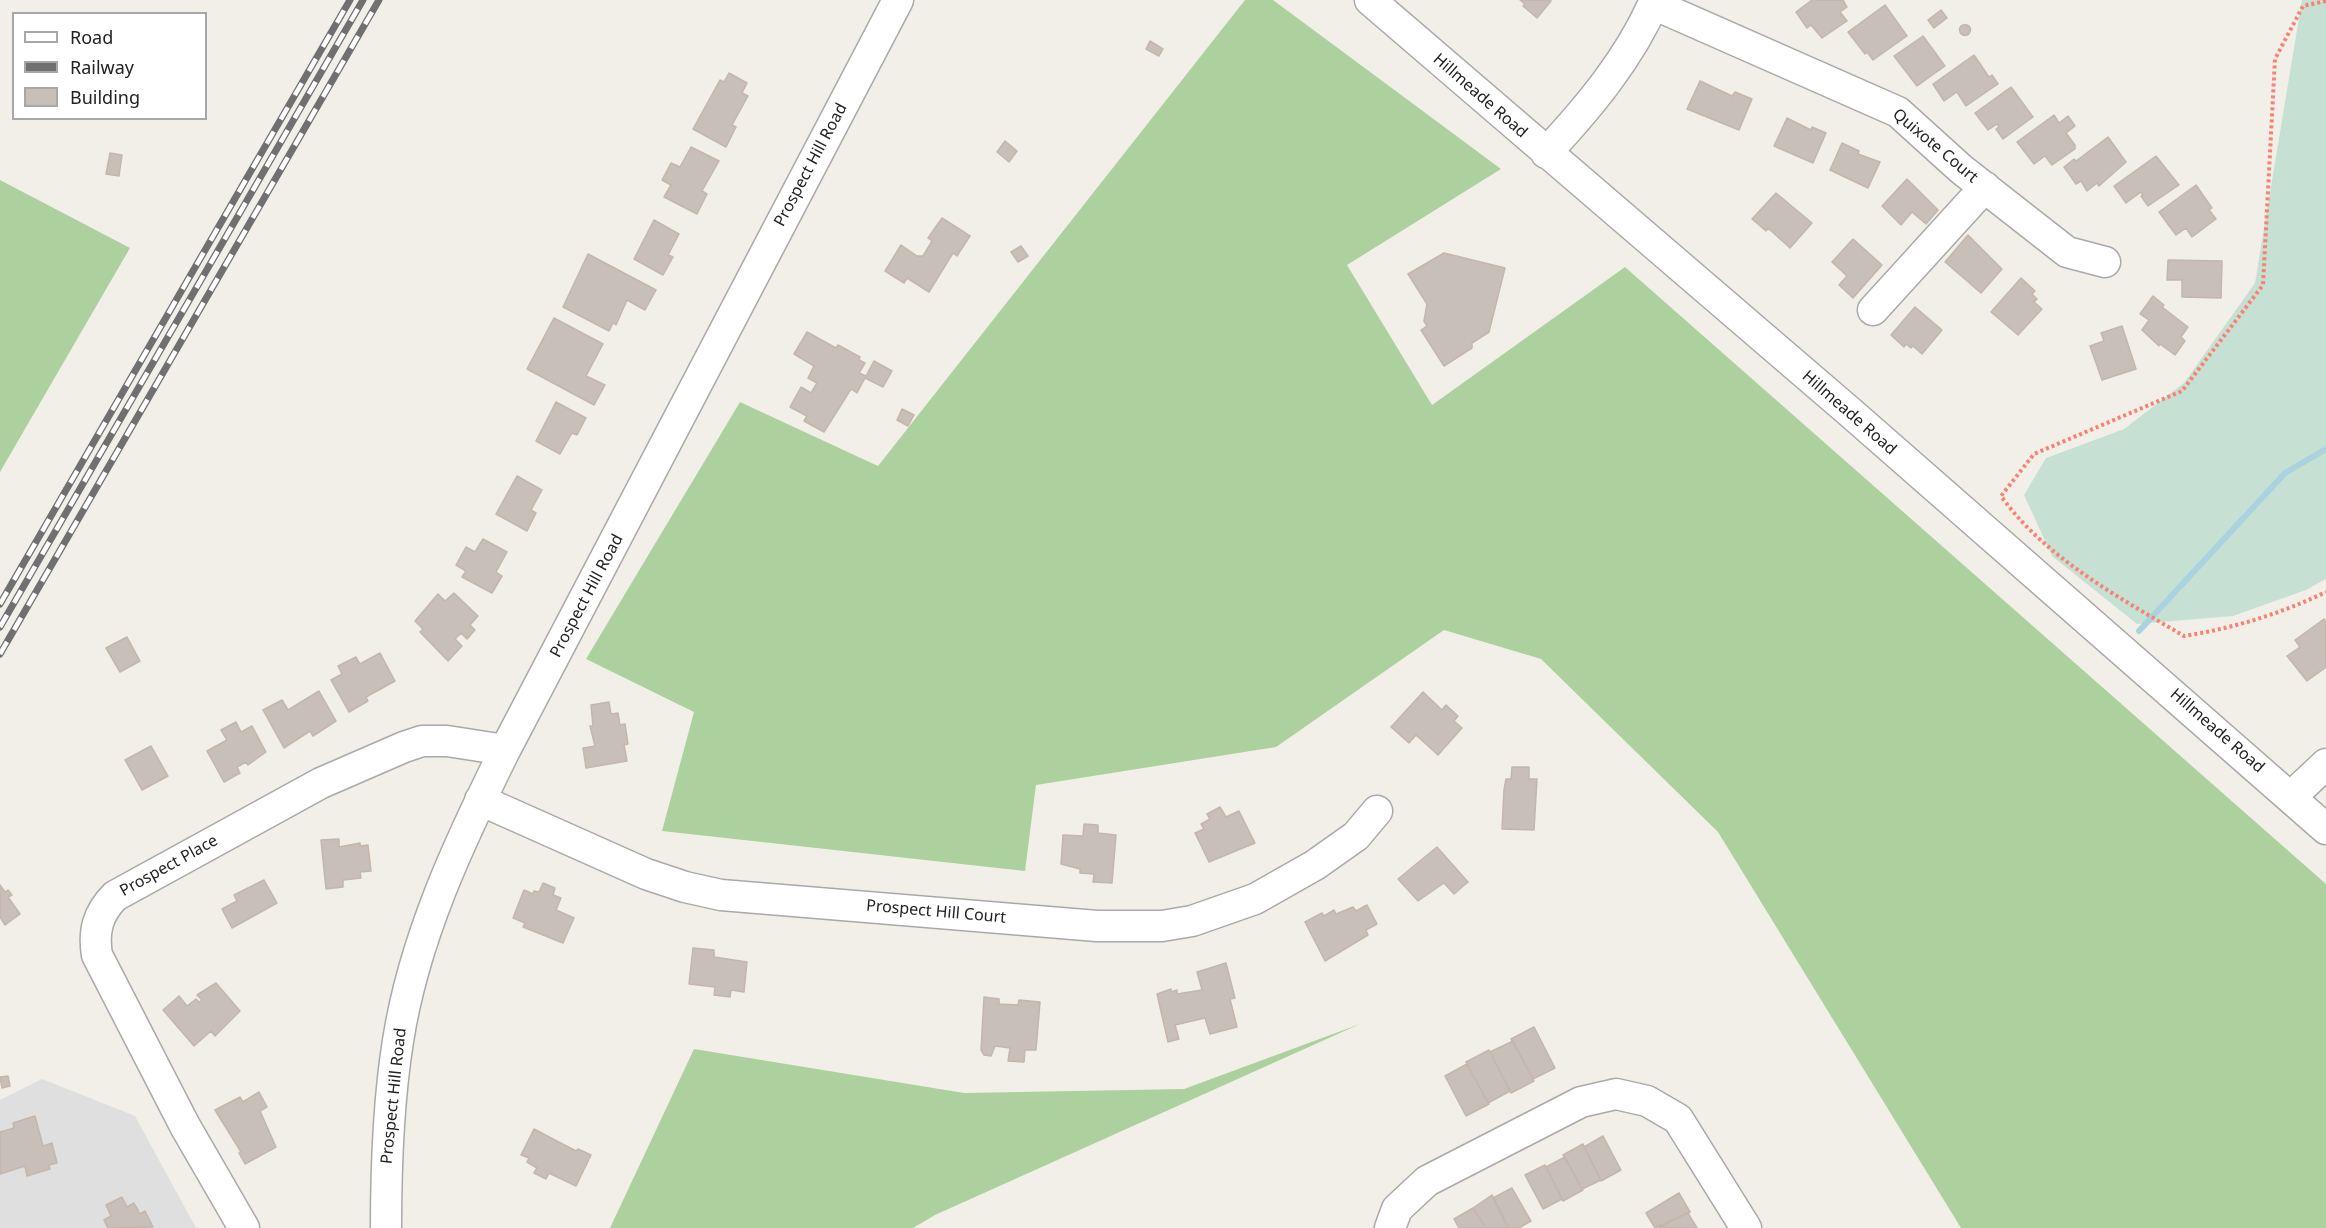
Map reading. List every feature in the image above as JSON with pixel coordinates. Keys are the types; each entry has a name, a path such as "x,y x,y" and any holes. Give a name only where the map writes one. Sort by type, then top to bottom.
{"street":[{"name":"Prospect Hill Road","path":"386,1228 391,1099 402,1020 411,980 445,876 505,750 898,0"},
{"name":"Hillmeade Road","path":"1370,0 2292,796 2326,828"},
{"path":"1546,153 1612,75 1654,2"},
{"name":"Quixote Court","path":"1654,2 1898,112 1985,187 2067,252 2105,262"},
{"path":"1873,310 1985,187"},
{"name":"Prospect Place","path":"244,1228 185,1126 97,955 94,937 105,906 115,896 321,783 404,747 422,741 447,741 505,750"},
{"path":"2292,796 2326,764"},
{"name":"Prospect Hill Court","path":"480,800 646,874 685,887 721,895 1097,926 1162,926 1192,921 1255,899 1315,865 1356,837 1377,812"},
{"path":"1390,1228 1397,1209 1427,1181 1581,1102 1616,1094 1647,1101 1678,1119 1746,1228"}],"path":[{"path":"2326,1 2303,6 2275,60 2263,285 2182,391 2034,454 2001,496 2014,514 2056,553 2184,636 2229,629 2294,607 2326,592"}],"shaded area":[{"path":"42,1079 135,1116 196,1228 0,1228 0,1100"}],"green space":[{"path":"1245,0 1273,0 1501,169 1347,265 1432,405 1625,267 2326,884 2326,1228 1961,1228 1718,832 1541,659 1444,630 1276,747 1036,785 1025,871 662,831 694,712 586,659 740,402 878,466"},
{"path":"2302,0 2326,0 2326,579 2306,590 2233,616 2137,624 2052,556 2024,495 2046,458 2124,429 2184,383 2255,283"},
{"path":"0,180 130,248 0,472"},
{"path":"1360,1024 935,1215 913,1228 610,1228 694,1049 964,1093 1184,1089"}],"building":[{"path":"1520,0 1551,1 1537,18 1523,6 1525,4"},
{"path":"1812,0 1843,0 1847,7 1840,12 1847,21 1822,38 1811,25 1807,28 1796,12"},
{"path":"1885,5 1907,36 1873,60 1867,52 1865,54 1848,32"},
{"path":"1941,10 1947,18 1934,28 1928,20"},
{"path":"1965,24 1971,30 1965,36 1959,30"},
{"path":"1923,36 1945,66 1917,86 1894,56"},
{"path":"1150,41 1163,49 1159,56 1146,49"},
{"path":"1974,55 1989,77 1992,75 1998,84 1966,106 1957,92 1944,101 1933,84"},
{"path":"729,73 747,83 742,93 748,96 732,125 736,127 726,147 693,129 720,80 724,82"},
{"path":"1700,81 1732,96 1735,92 1752,99 1739,130 1687,109"},
{"path":"2011,87 2033,117 2003,139 1996,129 1999,127 1997,124 1988,130 1975,113"},
{"path":"2054,115 2059,123 2068,116 2075,126 2066,133 2075,145 2075,149 2052,165 2045,156 2034,164 2017,142"},
{"path":"1787,118 1811,130 1812,127 1826,133 1813,163 1774,146"},
{"path":"2108,137 2126,162 2099,186 2097,183 2087,191 2081,181 2076,184 2064,167 2074,159 2076,161"},
{"path":"1005,141 1017,151 1009,162 997,152"},
{"path":"1842,143 1859,151 1858,154 1880,162 1868,188 1830,170"},
{"path":"691,147 719,161 702,191 707,194 697,214 664,197 671,185 662,180 671,163 680,167"},
{"path":"110,153 122,155 119,176 106,174"},
{"path":"2156,156 2179,185 2148,206 2141,192 2126,203 2114,186"},
{"path":"1907,179 1938,210 1926,224 1912,212 1901,225 1882,206"},
{"path":"2196,185 2212,208 2209,210 2216,219 2192,237 2186,228 2176,235 2159,212"},
{"path":"1776,193 1812,223 1790,248 1768,228 1766,231 1752,219"},
{"path":"942,218 970,236 957,256 953,253 929,292 907,278 904,283 885,271 901,245 917,256 923,256 932,241 928,238"},
{"path":"654,220 679,234 668,255 673,257 663,275 634,259"},
{"path":"1968,235 2002,269 1981,293 1945,262"},
{"path":"1853,239 1882,265 1853,298 1839,285 1847,276 1832,262"},
{"path":"1021,246 1028,256 1018,262 1011,252"},
{"path":"1444,253 1505,268 1489,332 1472,343 1472,348 1444,366 1421,330 1427,326 1424,321 1427,304 1408,274"},
{"path":"588,254 656,290 645,310 627,300 616,325 613,323 609,331 563,307"},
{"path":"2168,260 2222,261 2221,298 2182,297 2182,280 2167,280"},
{"path":"2021,278 2035,291 2032,294 2037,299 2034,302 2042,309 2018,335 1991,312"},
{"path":"2153,296 2164,305 2162,307 2188,327 2181,337 2185,341 2175,355 2160,344 2159,346 2142,330 2149,320 2140,314"},
{"path":"1915,307 1942,330 1922,354 1913,346 1911,348 1906,344 1904,347 1891,335"},
{"path":"554,318 603,344 586,376 605,385 594,405 527,369"},
{"path":"2122,326 2136,369 2102,380 2090,346 2104,341 2101,333"},
{"path":"807,332 836,348 838,345 860,357 859,360 865,363 859,373 866,376 874,361 892,371 883,387 865,378 857,393 851,389 824,432 804,421 807,416 790,407 801,387 811,393 817,383 808,378 814,366 794,354"},
{"path":"556,402 586,418 577,435 572,433 560,454 536,441"},
{"path":"902,409 914,415 908,426 897,420"},
{"path":"517,476 542,490 531,510 536,513 527,531 496,514"},
{"path":"483,539 507,552 496,572 502,576 492,593 462,577 466,571 456,565 466,547 475,552"},
{"path":"454,593 478,616 470,625 475,630 467,639 461,633 455,639 462,646 448,661 420,632 423,629 415,621 438,594 445,601"},
{"path":"2324,619 2326,622 2326,667 2307,681 2287,656 2300,647 2295,640"},
{"path":"127,637 140,661 120,672 106,648"},
{"path":"380,653 395,681 366,697 368,701 349,712 331,680 342,674 338,666 356,657 360,664"},
{"path":"319,691 336,721 313,736 310,731 284,748 263,710 282,700 288,710"},
{"path":"1423,692 1442,710 1446,705 1458,716 1454,721 1462,728 1438,755 1416,735 1409,743 1391,727"},
{"path":"609,702 611,714 618,713 620,725 625,724 628,744 624,745 627,761 586,768 583,748 595,746 590,726 593,726 591,705"},
{"path":"236,722 241,732 252,726 266,752 248,765 246,762 237,767 240,773 224,782 207,751 227,740 221,730"},
{"path":"151,746 168,776 142,790 125,760"},
{"path":"1512,767 1529,767 1529,779 1537,779 1534,830 1502,829 1504,790 1506,779 1511,779"},
{"path":"1220,807 1226,817 1239,811 1255,843 1209,862 1195,833 1204,829 1201,824 1210,819 1207,814"},
{"path":"1084,824 1098,825 1098,833 1116,835 1112,883 1093,882 1094,874 1080,873 1080,869 1061,864 1063,835 1083,836"},
{"path":"339,839 339,847 360,843 360,846 368,845 371,871 360,872 361,878 343,880 343,887 326,889 321,840"},
{"path":"1437,847 1468,882 1454,894 1444,883 1418,901 1398,879"},
{"path":"264,880 277,903 232,928 222,909 237,901 234,895"},
{"path":"543,883 555,888 553,895 561,898 556,910 574,918 563,943 523,927 525,923 513,918 524,890 533,894 534,891 539,892"},
{"path":"0,885 5,892 8,890 12,895 8,897 20,914 5,925 0,917"},
{"path":"1367,905 1377,924 1366,930 1368,935 1325,961 1305,922 1322,913 1324,916 1334,910 1336,914 1353,907 1356,911"},
{"path":"693,948 714,950 714,957 747,962 744,992 731,990 730,997 714,995 715,987 689,984"},
{"path":"1226,963 1235,998 1230,999 1237,1027 1210,1034 1205,1018 1175,1025 1179,1039 1168,1042 1157,994 1171,989 1171,992 1177,990 1177,994 1202,990 1197,972"},
{"path":"216,983 240,1011 215,1036 211,1031 194,1046 163,1010 179,996 187,1006 196,999 199,1002 202,1000 197,995"},
{"path":"984,997 999,999 999,1004 1018,1005 1019,1000 1040,1002 1036,1050 1025,1050 1024,1062 1008,1061 1010,1048 995,1046 991,1056 984,1055 981,1050"},
{"path":"1534,1027 1555,1068 1533,1079 1511,1039"},
{"path":"1513,1041 1534,1081 1511,1093 1490,1052"},
{"path":"1489,1050 1510,1091 1488,1103 1466,1062"},
{"path":"1467,1064 1489,1104 1466,1116 1445,1076"},
{"path":"8,1076 10,1086 2,1088 0,1077"},
{"path":"259,1092 267,1107 260,1111 276,1147 245,1164 239,1153 241,1152 215,1110 240,1097 243,1102"},
{"path":"35,1116 43,1146 52,1143 57,1163 49,1165 50,1169 27,1176 25,1166 0,1174 0,1132 14,1128 13,1123"},
{"path":"534,1129 576,1151 578,1149 591,1155 576,1186 549,1173 546,1179 534,1173 537,1168 527,1162 529,1158 521,1155"},
{"path":"1603,1136 1621,1170 1601,1181 1584,1147"},
{"path":"1583,1144 1601,1180 1582,1189 1563,1155"},
{"path":"1565,1157 1583,1190 1563,1201 1546,1167"},
{"path":"1545,1165 1562,1199 1543,1209 1525,1175"},
{"path":"1512,1188 1531,1221 1519,1228 1508,1228 1493,1198"},
{"path":"1679,1193 1690,1212 1655,1228 1646,1213"},
{"path":"1492,1195 1508,1228 1486,1228 1473,1208"},
{"path":"122,1197 127,1207 134,1203 140,1214 145,1211 153,1227 108,1228 104,1220 111,1216 106,1205"},
{"path":"1473,1208 1486,1228 1459,1228 1454,1219"},
{"path":"1688,1213 1697,1228 1659,1228 1673,1220"}],"waterway":[{"path":"2139,631 2285,473 2326,449"}],"railway":[{"path":"0,604 350,0"},
{"path":"0,627 363,0"},
{"path":"0,654 379,0"}]}
